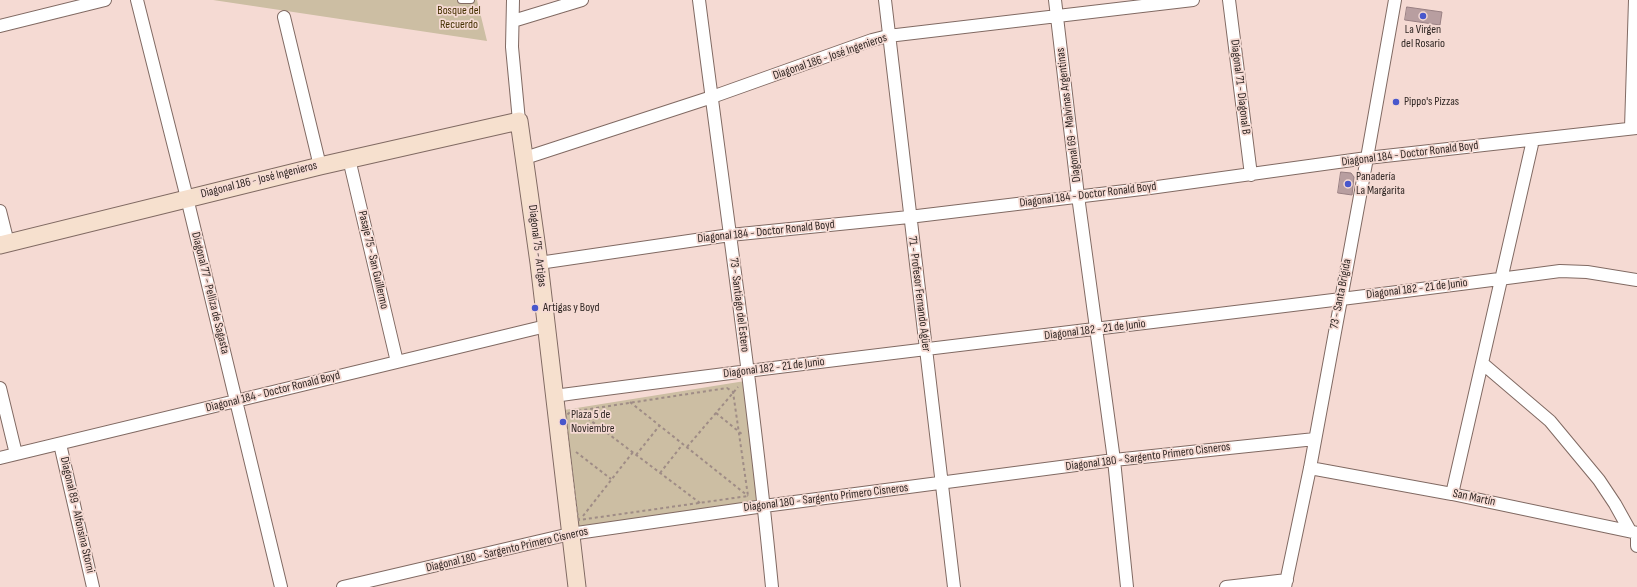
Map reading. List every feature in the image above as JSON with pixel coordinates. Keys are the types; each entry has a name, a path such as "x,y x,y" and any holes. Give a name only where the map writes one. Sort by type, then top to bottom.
{"street":[{"path":"0,26 105,0"},
{"name":"Diagonal 77 - Pelliza de Sagasta","path":"137,0 187,198 281,587"},
{"name":"Diagonal 75 - Artigas","path":"513,0 512,47 519,121 539,262 554,396 575,527 577,587"},
{"path":"513,21 582,0"},
{"name":"73 - Santiago del Estero","path":"699,0 748,370 772,587"},
{"name":"71 - Profesor Fernando Agüer","path":"885,0 909,217 954,587"},
{"name":"Diagonal 69 - Malvinas Argentinas","path":"1055,0 1078,196 1114,460 1127,587"},
{"name":"Diagonal 186 - José Ingenieros","path":"525,158 712,97 872,40 888,36 1193,0"},
{"name":"Diagonal 71 - Diagonal B","path":"1229,0 1251,175"},
{"name":"73 - Santa Brígida","path":"1286,584 1310,468 1367,158 1394,0"},
{"path":"1634,128 1635,0"},
{"path":"284,17 320,166"},
{"name":"Diagonal 186 - José Ingenieros","path":"4,244 320,166 519,121"},
{"name":"Diagonal 184 - Doctor Ronald Boyd","path":"539,262 730,235 909,217 1251,175 1367,158 1634,128"},
{"path":"1452,494 1533,140"},
{"name":"Pasaje 75 - San Guillermo","path":"350,159 397,362"},
{"path":"0,211 4,244"},
{"name":"Diagonal 182 - 21 de Junio","path":"554,396 748,370 1097,330 1501,279 1567,272 1587,272 1637,280"},
{"name":"Diagonal 184 - Doctor Ronald Boyd","path":"0,458 546,326"},
{"path":"1482,363 1550,421 1599,480 1635,534 1637,546"},
{"path":"0,388 16,454"},
{"name":"Diagonal 180 - Sargento Primero Cisneros","path":"343,587 575,527 764,506 1114,460 1315,439"},
{"name":"Diagonal 89 - Alfonsina Storni","path":"60,444 93,587"},
{"name":"San Martín","path":"1310,468 1452,494 1635,534"},
{"path":"1226,587 1286,584"}],"lane":[{"path":"461,0 471,0"}],"path":[{"path":"687,447 740,384"},
{"path":"575,527 576,512 566,416 570,412 727,388 734,392"},
{"path":"734,392 748,496"},
{"path":"630,402 748,496"},
{"path":"578,410 700,503"},
{"path":"716,413 747,438"},
{"path":"636,455 660,425"},
{"path":"660,473 683,444"},
{"path":"568,445 611,479"},
{"path":"575,527 633,452"},
{"path":"575,527 700,503 748,496"}],"green space":[{"name":"Bosque del Recuerdo","path":"213,0 477,0 487,41"},
{"path":"745,381 760,502 573,528 558,411"}],"building":[{"name":"La Virgen del Rosario","path":"1407,7 1442,12 1440,25 1405,20"},
{"path":"1341,172 1351,173 1354,177 1352,195 1338,193"}],"place":[{"name":"La Virgen del Rosario","path":"1423,16"},
{"name":"Pippo's Pizzas","path":"1396,102"},
{"name":"Panadería La Margarita","path":"1348,184"},
{"name":"Artigas y Boyd","path":"535,308"},
{"name":"Plaza 5 de Noviembre","path":"563,422"}]}
